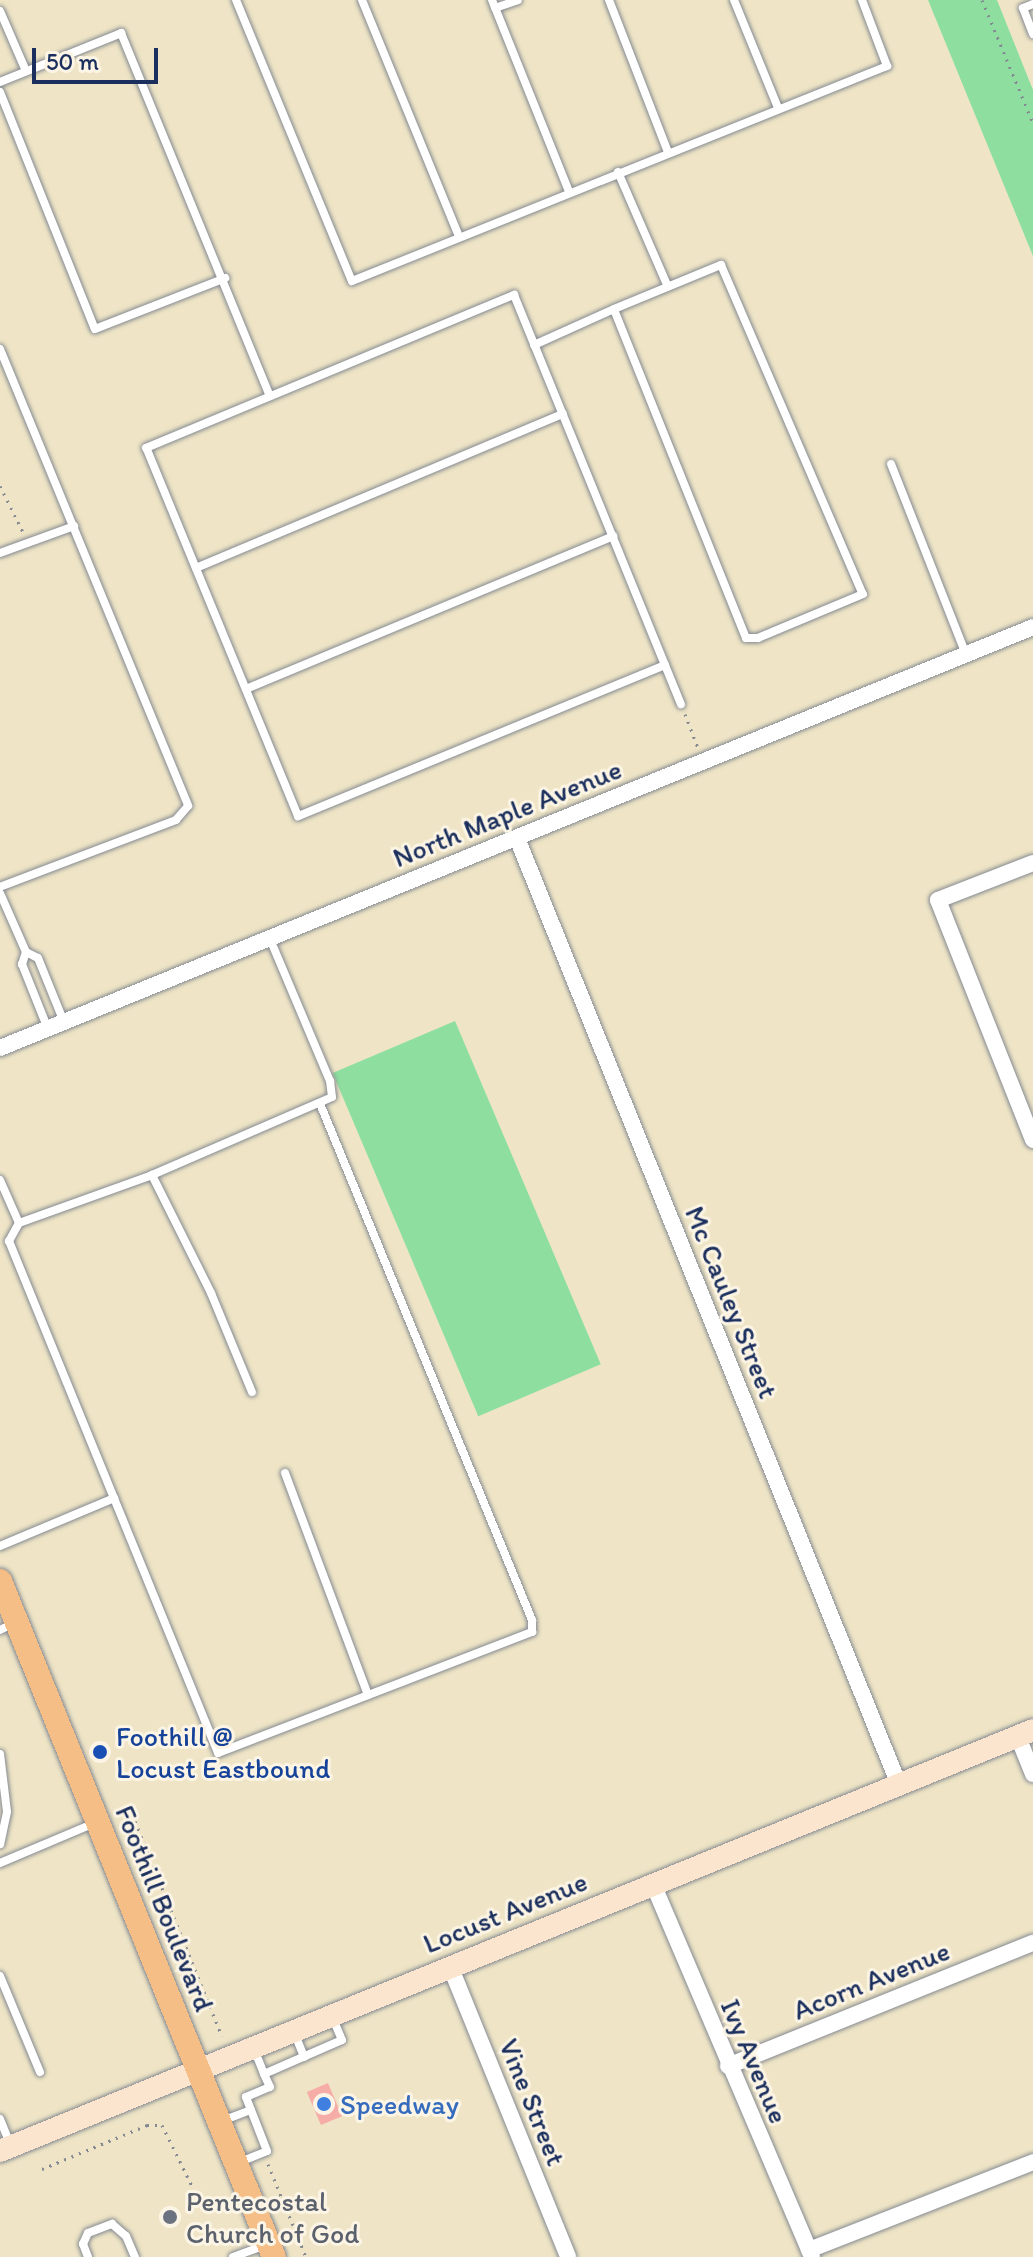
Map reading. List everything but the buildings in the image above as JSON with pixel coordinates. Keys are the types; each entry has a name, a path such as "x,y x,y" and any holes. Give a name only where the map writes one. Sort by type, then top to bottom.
{"main road":[{"name":"Foothill Boulevard","path":"0,1581 8,1626 97,1821 271,2250"}],"street":[{"name":"North Maple Avenue","path":"0,1048 1033,627"},
{"name":"Mc Cauley Street","path":"517,838 899,1785"},
{"path":"1033,863 938,900 1033,1140"},
{"name":"Locust Avenue","path":"6,2149 1025,1733"},
{"path":"1025,1733 1033,1774"},
{"name":"Ivy Avenue","path":"653,1884 728,2066 811,2253"},
{"name":"Acorn Avenue","path":"728,2066 1033,1943"},
{"name":"Vine Street","path":"450,1966 568,2257"},
{"path":"811,2253 1033,2162"}],"lane":[{"path":"236,0 352,281 887,66 862,0"},
{"path":"362,0 459,237"},
{"path":"518,0 493,4 569,192"},
{"path":"609,0 668,152"},
{"path":"734,0 778,108"},
{"path":"1033,4 1023,8 1033,34"},
{"path":"0,11 26,71"},
{"path":"0,82 121,33 225,278 270,396"},
{"path":"0,92 95,329 225,278"},
{"path":"618,172 668,287"},
{"path":"534,345 614,309 721,265 863,594 758,638 746,638 614,309"},
{"path":"665,665 298,816 146,448 514,295 681,704"},
{"path":"0,349 188,806 176,820 0,887"},
{"path":"196,568 563,414"},
{"path":"891,464 966,654"},
{"path":"0,553 74,526"},
{"path":"246,689 613,536"},
{"path":"0,893 26,952 38,958 64,1022"},
{"path":"269,938 333,1088 332,1097 321,1106 152,1175 19,1223 9,1241 218,1753 532,1632 532,1620 321,1106"},
{"path":"26,952 22,964 48,1029"},
{"path":"32,990 48,984"},
{"path":"152,1175 211,1293 252,1392"},
{"path":"0,1180 19,1223"},
{"path":"285,1473 368,1695"},
{"path":"0,1546 114,1498"},
{"path":"0,1754 7,1812 0,1844"},
{"path":"0,1863 97,1821"},
{"path":"0,1976 40,2072"},
{"path":"264,2074 342,2040 332,2015"},
{"path":"293,2031 304,2057"},
{"path":"236,2163 267,2151 246,2097 270,2087 253,2047"},
{"path":"219,2122 251,2110"},
{"path":"0,2119 6,2149"},
{"path":"88,2257 83,2244 88,2233 112,2224 126,2236 135,2257"},
{"path":"233,2257 271,2250"}],"path":[{"path":"982,0 1033,123"},
{"path":"0,486 28,543"},
{"path":"681,704 698,748"},
{"path":"135,1821 222,2036"},
{"path":"42,2169 147,2125 162,2125 192,2186"},
{"path":"270,2169 306,2257"}],"green space":[{"path":"928,0 997,0 1033,90 1033,256"},
{"path":"455,1021 601,1364 478,1416 333,1073"}],"place":[{"name":"Foothill @ Locust Eastbound","path":"100,1752"},
{"name":"Speedway","path":"324,2104"},
{"name":"Pentecostal Church of God","path":"170,2217"}]}
